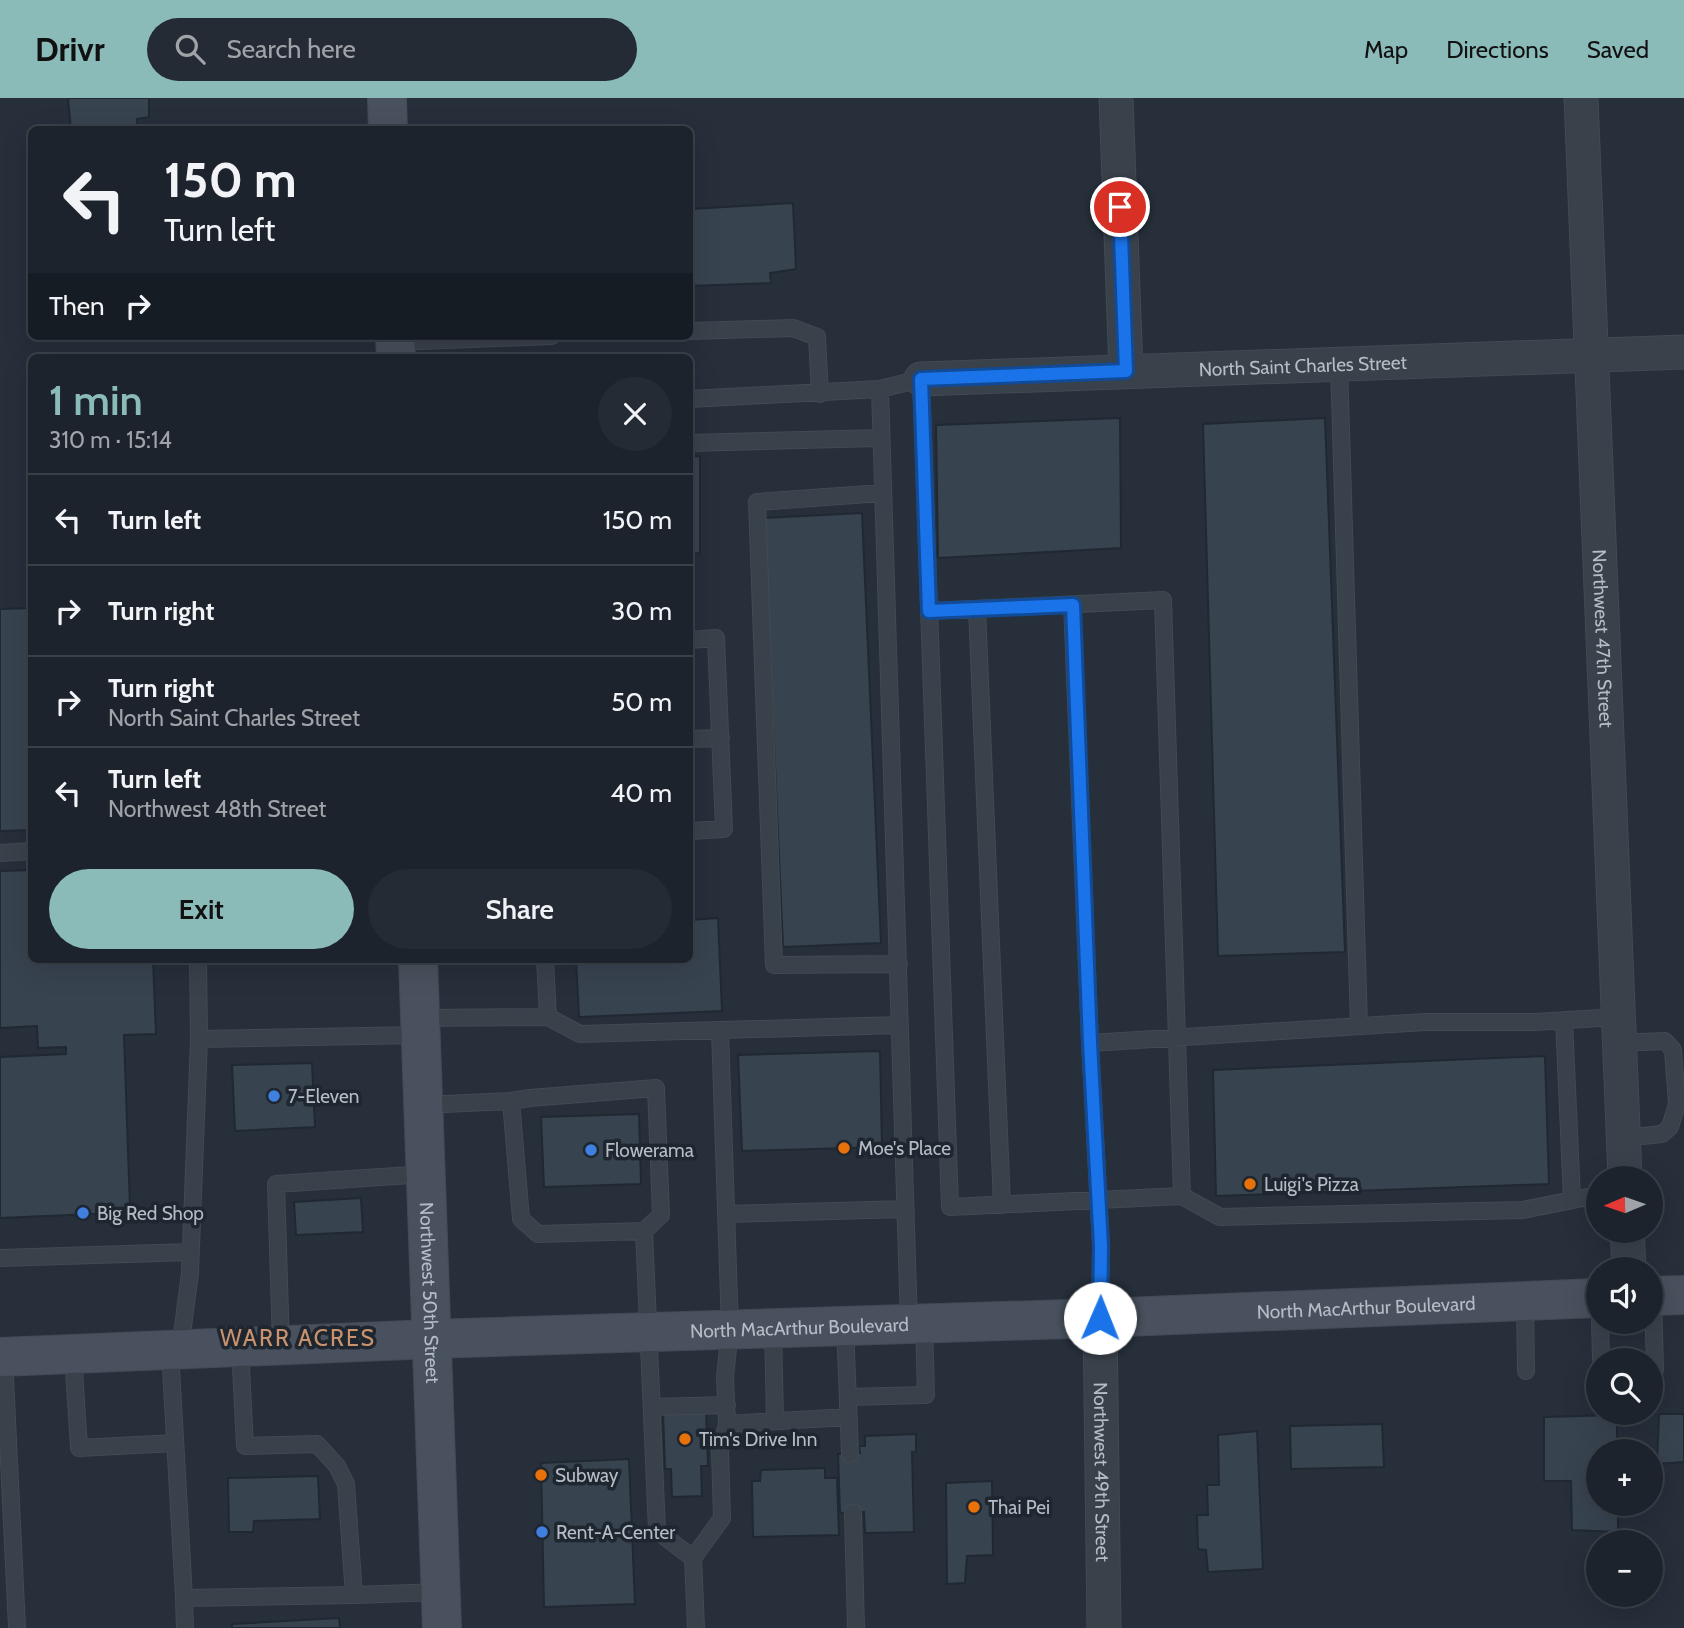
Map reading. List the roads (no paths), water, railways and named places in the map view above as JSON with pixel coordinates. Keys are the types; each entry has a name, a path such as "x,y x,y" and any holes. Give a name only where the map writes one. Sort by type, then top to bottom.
{"main road":[{"path":"387,98 388,126"},
{"name":"Northwest 50th Street","path":"418,963 441,1610"},
{"name":"North MacArthur Boulevard","path":"2,1357 432,1339 1100,1318 1586,1298"}],"street":[{"path":"1116,98 1126,371"},
{"name":"Northwest 47th Street","path":"1581,98 1624,1166"},
{"name":"North Saint Charles Street","path":"921,379 1684,352"},
{"name":"Northwest 49th Street","path":"1100,1318 1104,1628"}],"lane":[{"path":"693,331 793,328 817,337 820,394"},
{"path":"396,345 483,340"},
{"path":"1339,364 1359,1026"},
{"path":"693,399 880,389 921,379 950,1208 1182,1196 1220,1217 1523,1210 1586,1197"},
{"path":"848,1397 926,1395 916,1323 906,1209 880,389"},
{"path":"693,443 880,438"},
{"path":"882,493 757,502 774,965 899,964"},
{"path":"929,611 1163,600 1182,1196"},
{"path":"1073,605 1090,1043 1101,1246 1100,1318"},
{"path":"977,609 1002,1205"},
{"path":"693,640 716,638 724,829 693,831"},
{"path":"693,739 721,738"},
{"path":"0,853 28,851"},
{"path":"184,1628 175,1443 175,1350 190,1273 199,1039 198,963"},
{"path":"545,963 548,1017"},
{"path":"199,1039 548,1017 580,1034 900,1025"},
{"path":"1564,1020 1572,1200"},
{"path":"1090,1043 1424,1022 1564,1020 1665,1041 1673,1050 1676,1104 1670,1127 1662,1134 1623,1138"},
{"path":"696,1628 692,1558 722,1518 720,1451 727,1424 725,1377 730,1329 720,1030"},
{"path":"423,1105 512,1101 656,1088 661,1215 644,1231 538,1234 521,1219 512,1101"},
{"path":"281,1345 276,1184 426,1174"},
{"path":"726,1214 906,1209"},
{"path":"644,1231 657,1531 692,1558"},
{"path":"0,1258 191,1252"},
{"path":"1525,1301 1526,1371"},
{"path":"845,1325 850,1454"},
{"path":"773,1327 775,1421"},
{"path":"240,1347 245,1446 317,1444 337,1466 346,1484 354,1595"},
{"path":"73,1354 79,1448 175,1443"},
{"path":"2,1357 17,1628"},
{"path":"652,1407 727,1405"},
{"path":"727,1424 849,1417"},
{"path":"853,1513 856,1628"},
{"path":"184,1598 354,1595 441,1610"}],"place":[{"name":"7-Eleven","path":"274,1096"},
{"name":"Moe's Place","path":"844,1148"},
{"name":"Flowerama","path":"591,1150"},
{"name":"Luigi's Pizza","path":"1250,1184"},
{"name":"Big Red Shop","path":"83,1213"},
{"name":"Tim's Drive Inn","path":"685,1439"},
{"name":"Subway","path":"541,1475"},
{"name":"Thai Pei","path":"974,1507"},
{"name":"Rent-A-Center","path":"542,1532"}],"district":[{"name":"WARR ACRES","path":"298,1338"}]}
